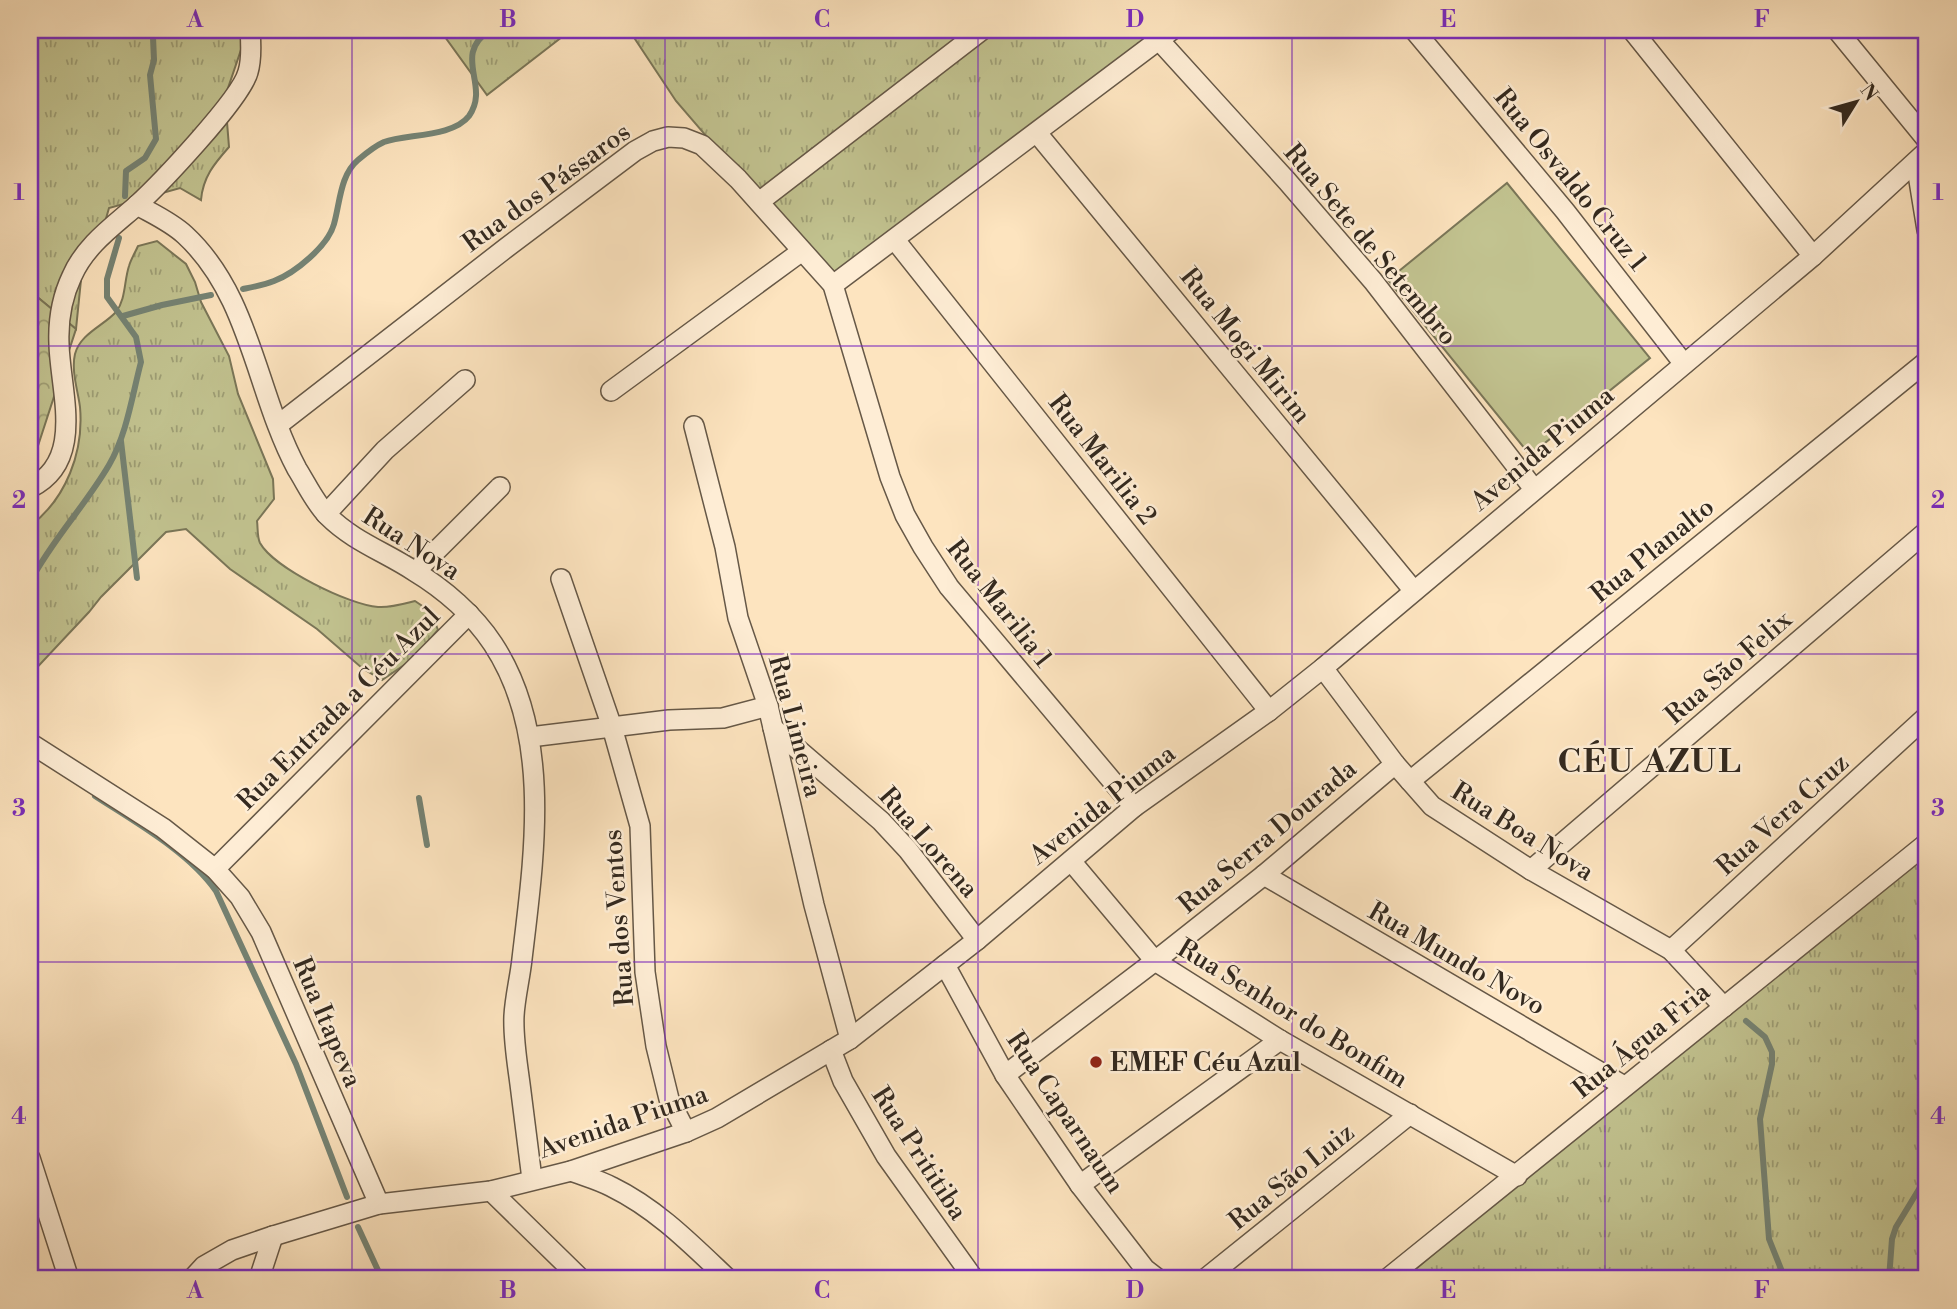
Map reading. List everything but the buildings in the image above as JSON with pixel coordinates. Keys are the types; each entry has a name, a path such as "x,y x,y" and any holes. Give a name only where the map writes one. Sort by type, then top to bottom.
{"street":[{"path":"30,488 56,467 66,443 65,397 58,343 61,305 72,276 86,253 180,160 239,91 248,73 250,30"},
{"path":"759,202 982,30"},
{"name":"Rua Osvaldo Cruz 1","path":"1414,30 1565,211 1684,364"},
{"path":"1632,30 1813,256"},
{"path":"1845,33 1927,140"},
{"path":"833,285 1165,35"},
{"name":"Rua Sete de Setembro","path":"1165,35 1373,281 1534,489"},
{"name":"Rua Mogi Mirim","path":"1037,132 1414,591"},
{"name":"Rua dos Pássaros","path":"278,425 635,151 653,141 668,137 684,138 702,145 721,161 833,285"},
{"path":"1922,157 1927,230"},
{"name":"Avenida Piuma","path":"192,1279 204,1266 232,1250 379,1204 491,1191 571,1171 686,1132 717,1118 850,1039 977,940 1134,807 1323,668 1813,256 1922,157"},
{"name":"Rua Nova","path":"137,205 184,234 205,257 223,284 240,319 278,425 315,500 326,514 358,540 416,572 469,614 492,643 510,674 521,701 530,737 533,863 514,1016 533,1180"},
{"name":"Rua Marilia 2","path":"895,240 1269,710"},
{"path":"611,391 802,251"},
{"name":"Rua Marilia 1","path":"833,285 890,477 905,514 923,547 948,587 1134,807"},
{"name":"Rua Planalto","path":"1410,781 1927,360"},
{"path":"326,514 385,450 464,380"},
{"name":"Rua Limeira","path":"694,426 725,547 738,618 768,706 814,905 850,1039"},
{"path":"416,572 500,486"},
{"name":"Rua São Felix","path":"1531,870 1927,531"},
{"name":"Rua dos Ventos","path":"561,579 612,727 640,827 645,972 656,1046 669,1099 686,1132"},
{"name":"Rua Entrada a Céu Azul","path":"215,869 469,614"},
{"name":"Rua Boa Nova","path":"1323,668 1395,764 1432,806 1531,870 1671,950 1724,1006"},
{"path":"530,737 669,720 723,718 768,706"},
{"name":"Rua Vera Cruz","path":"1671,950 1927,716"},
{"name":"Rua Lorena","path":"773,728 881,821 908,850 977,940"},
{"name":"Rua Itapeva","path":"30,743 163,828 215,869 240,897 261,932 379,1204"},
{"name":"Rua Serra Dourada","path":"1005,1074 1264,875 1395,764"},
{"name":"Rua Água Fria","path":"1387,1279 1927,843"},
{"name":"Rua Senhor do Bonfim","path":"1071,861 1155,961 1280,1040 1517,1175"},
{"name":"Rua Mundo Novo","path":"1264,875 1624,1086"},
{"name":"Rua Caparnaum","path":"945,965 1005,1074 1080,1185 1145,1269 1158,1279"},
{"path":"1080,1185 1280,1040"},
{"name":"Rua Prititiba","path":"831,1050 844,1081 886,1156 974,1279"},
{"name":"Rua São Luiz","path":"1205,1279 1410,1114"},
{"path":"30,1158 69,1279"},
{"path":"571,1171 611,1186 650,1209 690,1242 728,1279"},
{"path":"491,1191 581,1279"},
{"path":"259,1279 273,1236"}],"green space":[{"path":"30,30 245,30 244,41 225,97 229,147 210,171 201,200 180,188 109,208 101,236 82,270 76,329 30,291"},
{"path":"440,30 571,30 487,95"},
{"path":"629,30 1187,30 1044,129 837,288 676,101"},
{"path":"1507,183 1650,358 1530,455 1388,280"},
{"path":"157,241 186,264 195,282 201,302 229,356 238,394 273,479 274,499 257,521 260,543 268,553 296,574 349,600 383,607 415,601 431,612 438,630 413,659 382,680 362,668 317,629 230,569 186,529 166,532 101,597 30,675 30,526 54,502 70,473 75,457 79,441 80,407 74,374 75,354 82,341 119,307 129,266 138,246"},
{"path":"30,291 76,329 35,455 30,452"},
{"path":"1927,846 1927,1279 1404,1279 1595,1117"}],"waterway":[{"path":"125,196 126,171 145,158 156,139 150,75 156,30"},
{"path":"243,289 282,277 318,250 331,232 348,173 367,153 394,139 452,128 469,116 475,104 476,93 473,50 490,30"},
{"path":"30,582 109,465 128,415 141,362 136,337 107,297 107,279 119,238"},
{"path":"123,316 211,295"},
{"path":"121,441 137,578"},
{"path":"95,796 176,851 191,863 216,891 296,1064 347,1197"},
{"path":"419,798 427,845"},
{"path":"1746,1021 1765,1037 1772,1052 1772,1064 1760,1119 1769,1239 1785,1279"},
{"path":"1889,1279 1892,1239 1896,1227 1927,1176"},
{"path":"358,1227 382,1279"}],"place":[{"name":"EMEF Céu Azul","path":"1096,1062"}],"district":[{"name":"CÉU AZUL","path":"1650,760"}]}
